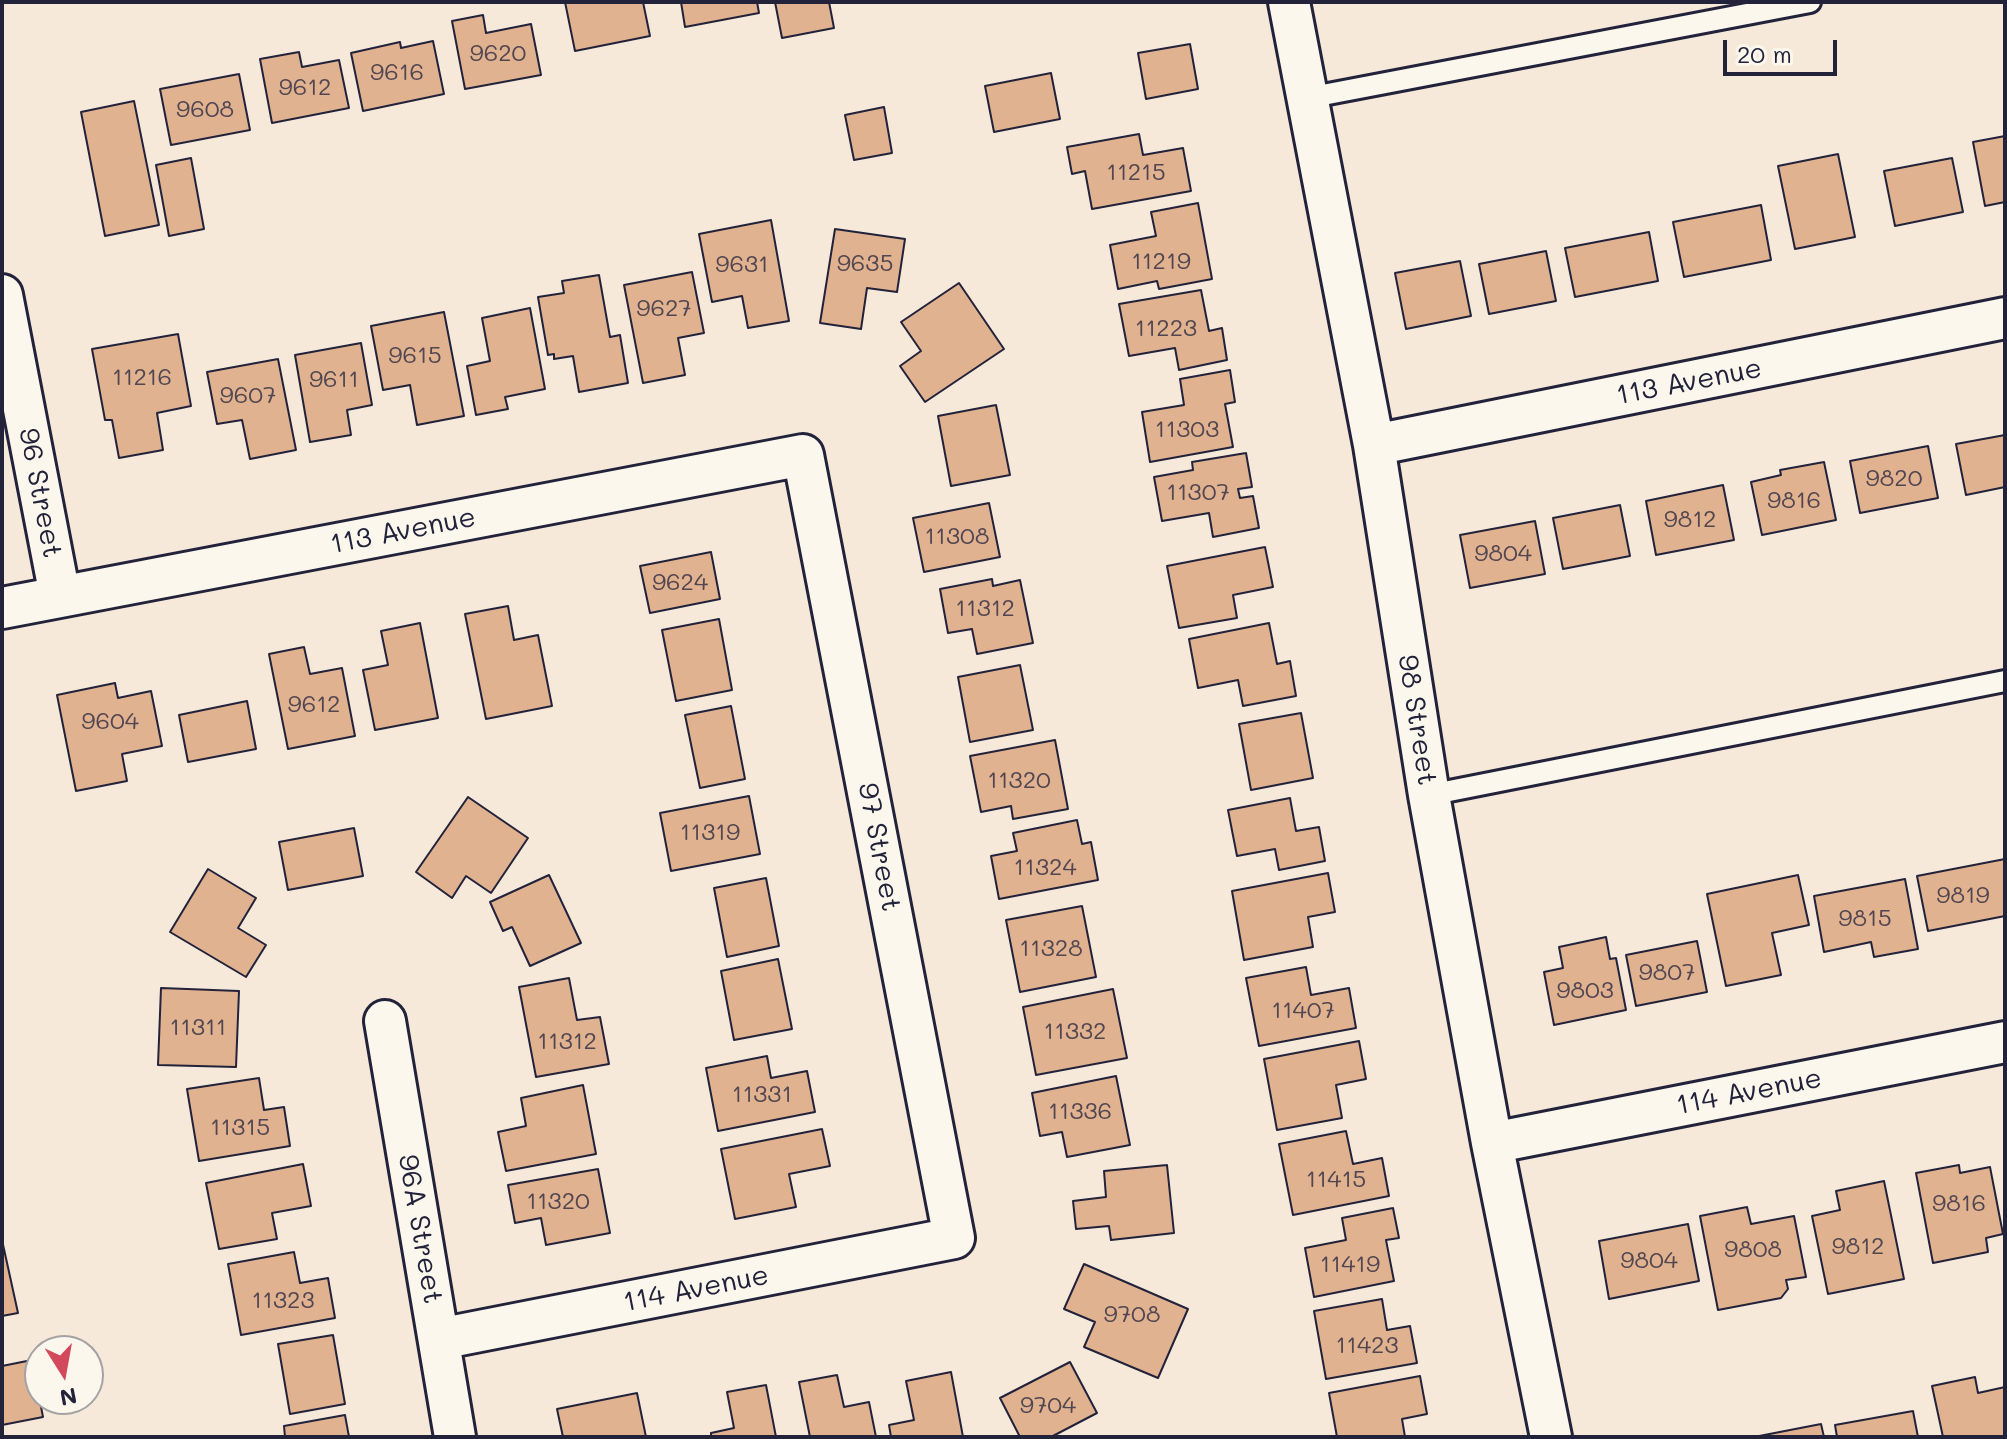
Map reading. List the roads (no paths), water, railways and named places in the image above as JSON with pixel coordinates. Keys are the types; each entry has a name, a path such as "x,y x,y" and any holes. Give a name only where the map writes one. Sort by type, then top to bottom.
{"street":[{"name":"98 Street","path":"1289,2 1374,445 1429,795 1492,1143 1551,1437"},
{"name":"96 Street","path":"2,295 60,596"},
{"name":"113 Avenue","path":"1374,445 2005,318"},
{"name":"113 Avenue","path":"2,608 803,455"},
{"name":"97 Street","path":"803,455 954,1238"},
{"name":"96A Street","path":"385,1021 455,1437"},
{"name":"114 Avenue","path":"1492,1143 2005,1042"},
{"name":"114 Avenue","path":"439,1339 954,1238"}],"lane":[{"path":"1307,98 1810,2"},
{"path":"1429,795 2005,681"}]}
